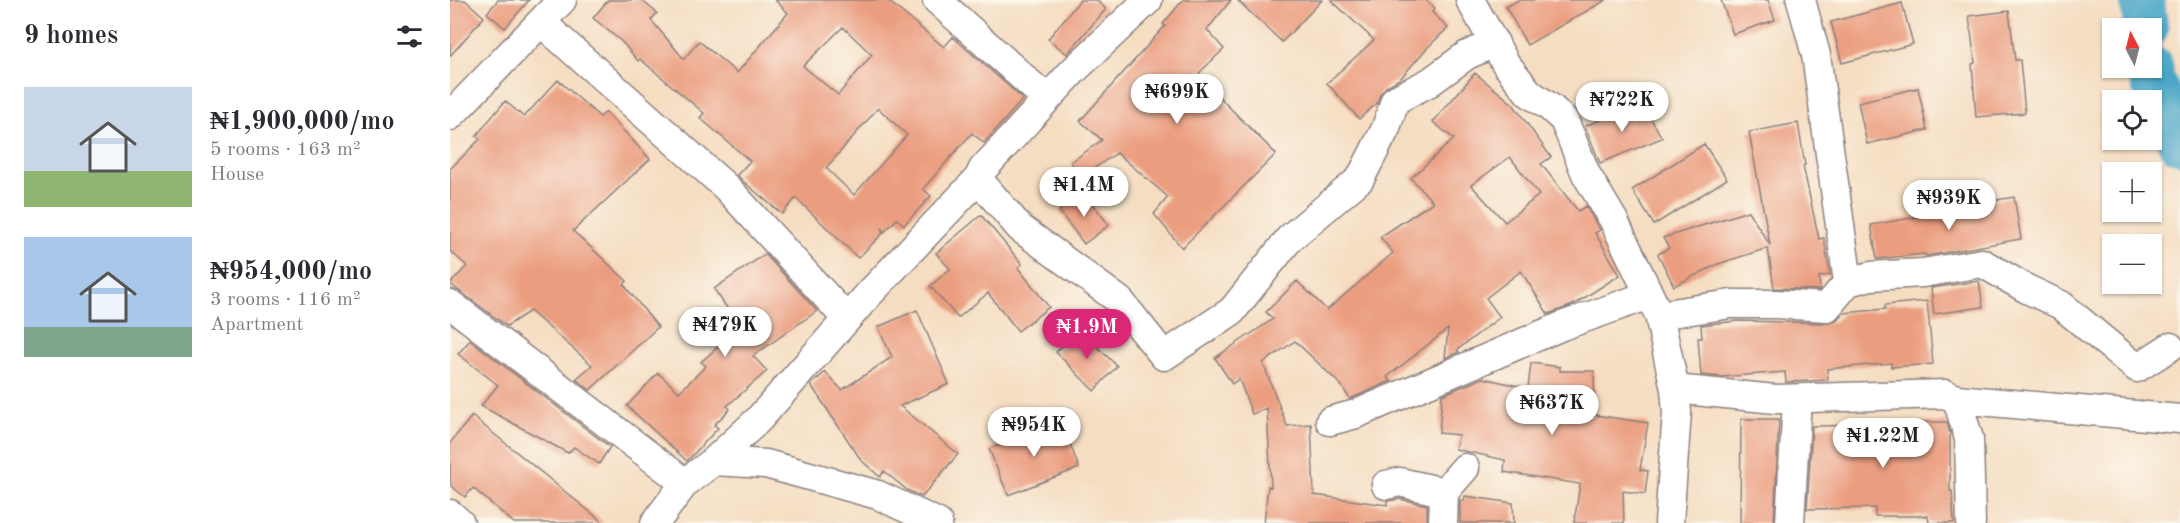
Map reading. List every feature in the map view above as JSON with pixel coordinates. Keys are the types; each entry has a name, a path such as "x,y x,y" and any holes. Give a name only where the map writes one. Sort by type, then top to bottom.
{"street":[{"path":"450,116 562,0"},
{"path":"937,0 1047,99"},
{"path":"655,523 685,483 714,461 759,419 847,319 978,179 983,169 1073,71 1148,0"},
{"path":"1470,0 1506,64 1529,93 1551,108 1563,120 1586,174 1614,221 1654,305 1675,389 1677,412 1669,523"},
{"path":"1801,0 1816,55 1848,282"},
{"path":"542,23 727,188 847,319"},
{"path":"978,179 1020,228 1120,301 1164,356 1232,311 1290,238 1360,179 1386,128 1395,100 1430,82 1467,56 1495,43"},
{"path":"1330,421 1356,414 1562,326 1654,305 1776,303 1827,307 1848,282 1871,276 1923,273 1982,263 2027,289 2061,305 2137,368 2170,347"},
{"path":"450,304 685,483"},
{"path":"1675,389 1797,399 1945,394 1957,399 2180,419"},
{"path":"1790,523 1797,399"},
{"path":"1957,399 1969,439 1971,523"},
{"path":"714,461 766,464 878,495 938,523"},
{"path":"1443,523 1444,492 1465,468"},
{"path":"1386,484 1399,482 1444,492"},
{"path":"450,514 460,523"}],"building":[{"path":"450,0 465,0 484,17 450,56"},
{"path":"498,0 529,0 505,28 487,13"},
{"path":"608,0 641,0 657,13 651,20 684,59 699,41 737,73 788,13 775,0 887,0 944,47 953,37 1023,99 984,143 972,133 923,189 931,196 904,225 897,219 884,232 881,228 883,233 858,258 796,198 782,214 744,182 737,175 750,161 700,118 704,113 640,59 638,61 622,42 593,18","holes":["843,27 872,55 838,95 803,66","878,108 907,135 854,195 826,168"]},
{"path":"1080,0 1096,0 1106,9 1067,54 1048,39"},
{"path":"1183,0 1231,0 1207,30 1224,49 1199,73 1225,103 1276,154 1182,248 1154,214 1168,197 1117,153 1081,177 1071,162 1102,140 1080,121 1165,26 1163,24"},
{"path":"1237,0 1322,0 1282,42"},
{"path":"1331,0 1426,0 1435,8 1432,12 1448,28 1401,78 1387,86 1380,94 1377,103 1359,119 1327,83 1374,40"},
{"path":"1518,0 1606,0 1527,45 1506,7"},
{"path":"1721,0 1768,0 1775,20 1733,34"},
{"path":"1902,3 1913,44 1842,63 1831,22"},
{"path":"2009,11 2015,60 2020,60 2025,113 1976,117 1972,64 1975,63 1969,16"},
{"path":"1475,73 1513,104 1551,157 1541,164 1578,211 1586,206 1600,230 1595,233 1620,275 1573,305 1548,314 1521,271 1486,298 1500,317 1457,350 1459,352 1445,358 1448,329 1387,377 1391,381 1350,399 1341,385 1295,341 1263,363 1287,426 1311,424 1314,495 1387,505 1387,501 1399,499 1427,505 1427,523 1264,523 1268,486 1271,487 1267,408 1252,414 1239,379 1232,384 1215,358 1273,319 1266,312 1297,281 1327,310 1393,253 1380,237 1433,202 1411,178 1454,139 1433,122","holes":["1510,157 1539,195 1505,222 1471,185"]},
{"path":"558,80 600,117 606,112 650,159 573,231 627,281 624,285 658,327 590,390 576,379 592,365 530,311 507,326 450,284 467,266 450,251 450,169 480,139 476,136 505,101 524,117"},
{"path":"1918,88 1927,130 1867,144 1858,102"},
{"path":"1642,103 1662,138 1600,163 1585,126"},
{"path":"1798,123 1805,165 1803,166 1819,239 1824,238 1830,275 1819,277 1820,290 1774,288 1768,248 1718,264 1674,286 1658,254 1669,248 1663,238 1748,211 1770,245 1749,132"},
{"path":"1704,144 1727,179 1654,225 1632,190"},
{"path":"1084,193 1109,225 1084,244 1059,211"},
{"path":"2014,197 2021,239 1926,256 1925,254 1877,259 1871,225 1968,208 1968,205"},
{"path":"981,215 1022,264 1018,268 1049,307 1018,331 988,293 958,318 930,286 950,269 936,253"},
{"path":"765,254 817,311 753,356 767,371 727,406 730,409 714,425 718,428 687,461 627,406 658,373 679,392 706,366 701,362 740,327 714,289"},
{"path":"1979,281 1983,307 1934,314 1931,288"},
{"path":"1927,301 1933,364 1891,367 1891,363 1827,369 1828,380 1811,381 1786,382 1785,372 1721,377 1701,375 1698,338 1702,338 1701,325 1738,321 1827,323 1834,322 1844,313 1885,309 1885,305"},
{"path":"917,310 949,384 900,406 958,454 922,497 907,490 884,471 880,477 861,460 811,385 825,372 842,390 892,357 878,327"},
{"path":"1080,330 1117,366 1094,391 1056,352"},
{"path":"470,340 610,447 599,464 574,447 568,453 481,406 498,385 458,354"},
{"path":"1531,363 1560,367 1560,371 1594,371 1595,415 1648,423 1640,470 1648,471 1645,494 1623,491 1624,523 1574,523 1580,484 1504,472 1505,460 1455,449 1459,435 1439,433 1442,395 1483,378 1528,388"},
{"path":"472,416 604,523 514,523 473,488 465,497 450,485 450,443"},
{"path":"1741,419 1779,419 1774,523 1740,523"},
{"path":"1062,422 1079,468 1008,495 989,449"},
{"path":"1875,422 1947,422 1950,434 1950,491 1952,491 1954,523 1929,523 1928,516 1875,516 1875,508 1807,509 1812,426 1875,425"},
{"path":"1465,496 1513,503 1514,523 1460,523 1460,500 1464,501"}],"waterway":[{"path":"2142,0 2145,18"},
{"path":"2152,78 2180,142"}]}
